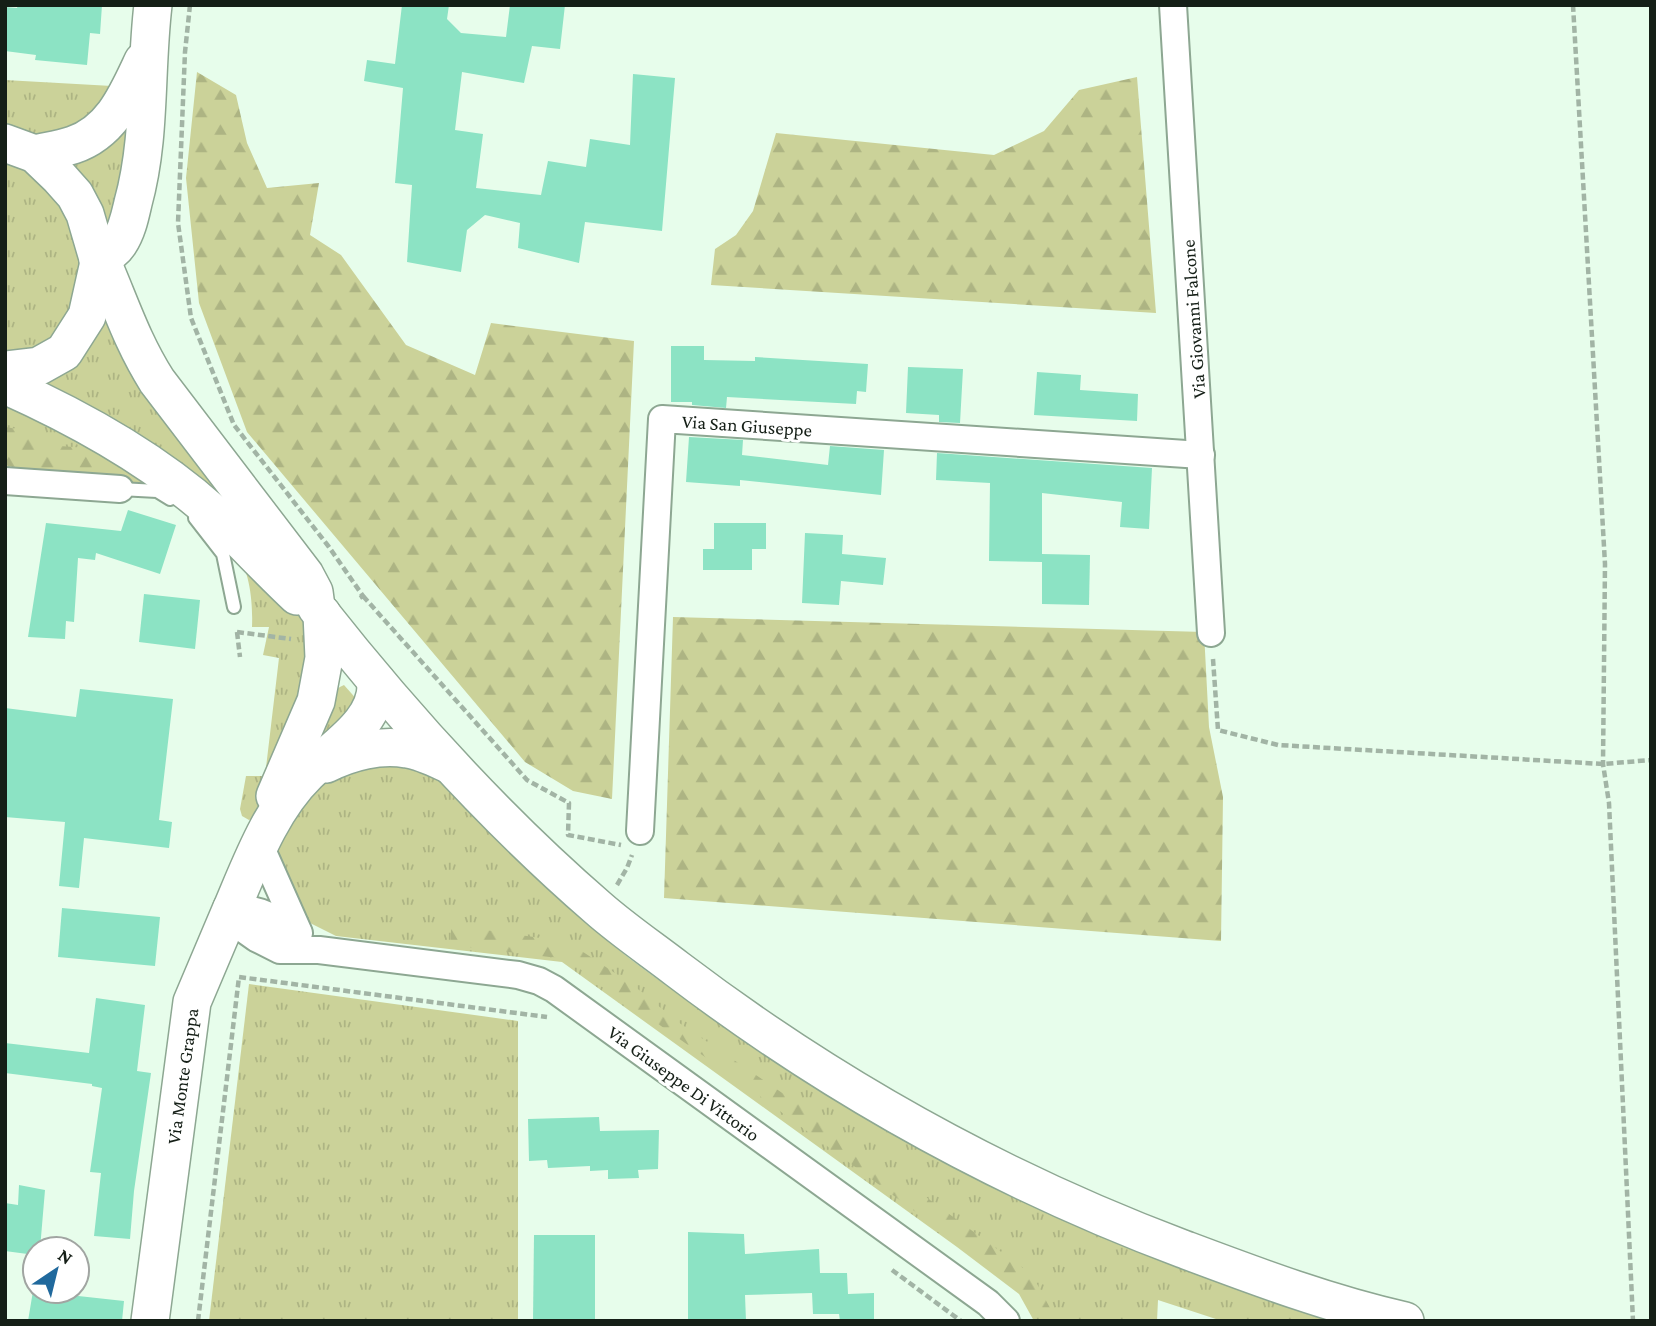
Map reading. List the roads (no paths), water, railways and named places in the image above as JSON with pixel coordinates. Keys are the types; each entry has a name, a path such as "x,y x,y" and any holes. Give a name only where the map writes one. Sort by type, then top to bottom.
{"main road":[{"path":"5,370 39,366 64,352 87,316 99,261 119,242 128,223 142,169 153,5"},
{"path":"20,149 74,145 100,130 124,103 148,51"},
{"path":"20,149 60,177 75,195 85,214 99,261 105,269 128,330 142,356 157,381 304,575 314,592 313,620"},
{"path":"5,385 74,418 175,482 213,513 305,603 313,620 376,681 491,810 601,911 797,1055 902,1118 1005,1172 1128,1228 1259,1278 1377,1315 1405,1321"},
{"name":"Via Monte Grappa","path":"259,844 262,826 316,701 324,657 313,620"},
{"name":"Via Monte Grappa","path":"150,1321 192,1002 259,844 307,774 352,734 364,718 375,700 376,681"},
{"name":"Via Monte Grappa","path":"307,774 340,757 387,748 407,748 450,765"}],"street":[{"name":"Via Giovanni Falcone","path":"1173,5 1212,633"},
{"name":"Via San Giuseppe","path":"638,839 662,419 1202,455"},
{"path":"5,481 120,489"},
{"name":"Via Giuseppe Di Vittorio","path":"259,844 289,941"},
{"name":"Via Giuseppe Di Vittorio","path":"231,909 260,911 289,941 318,950 518,975 540,981 988,1303 1006,1321"},
{"path":"206,965 218,954 227,951 289,941"}],"lane":[{"path":"120,489 157,491 184,507 223,554 234,607"}]}
